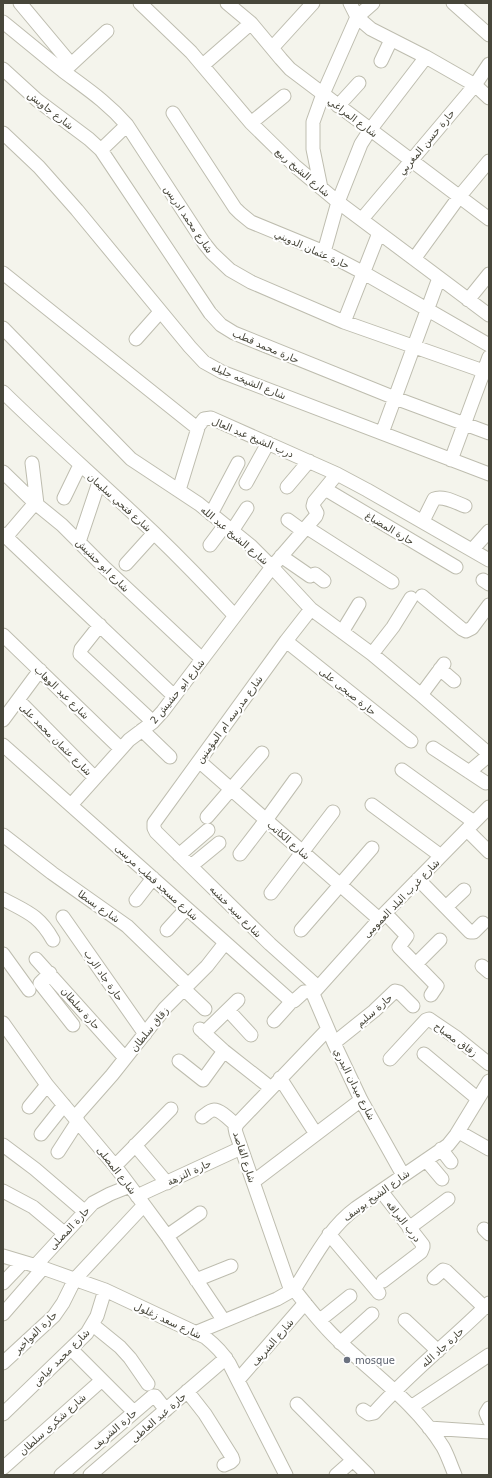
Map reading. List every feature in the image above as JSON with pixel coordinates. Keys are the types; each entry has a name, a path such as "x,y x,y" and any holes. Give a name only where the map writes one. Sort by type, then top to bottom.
{"street":[{"path":"20,3 68,68 107,31"},
{"name":"شارع الشيخ ربيع","path":"140,3 203,65 251,123 295,166 338,202 489,315"},
{"path":"272,48 313,3"},
{"path":"350,3 357,17 370,29 426,57 475,85 489,98"},
{"path":"321,188 313,149 313,122 323,94 357,17 373,3"},
{"path":"453,3 489,35"},
{"name":"شارع المراغي","path":"234,5 262,35 290,69 489,219"},
{"name":"شارع محمد ادريس","path":"3,22 68,68 105,101 127,125 204,243 220,262 240,276 344,322 486,372"},
{"path":"203,65 251,23"},
{"path":"381,61 391,40"},
{"path":"324,252 338,202 358,150 370,130 426,57"},
{"name":"حارة حسن المغربي","path":"362,220 410,160 475,85 489,64"},
{"name":"شارع جاويش","path":"3,69 37,100 89,139 101,150"},
{"path":"338,106 359,83"},
{"path":"251,123 284,96"},
{"name":"حارة عثمان الدويني","path":"173,113 240,213 251,222 324,252 364,273 489,345"},
{"path":"101,150 127,125"},
{"name":"شارع الشيخه جليله","path":"3,133 39,167 196,355 213,368 489,474"},
{"name":"حارة محمد قطب","path":"101,150 210,313 221,325 234,333 395,398 489,433"},
{"path":"414,259 459,197 489,162"},
{"path":"344,322 379,233"},
{"name":"درب الشيخ عبد العال","path":"3,273 198,428 204,419 208,418 309,461 423,521 489,560"},
{"path":"468,300 489,274"},
{"path":"382,433 439,278"},
{"path":"136,338 160,312"},
{"name":"شارع الشيخ عبد الله","path":"3,328 131,459 179,490 251,546 311,609 372,654 489,754"},
{"path":"451,460 464,424 486,372 489,357"},
{"name":"شارع فتحي سليمان","path":"3,392 154,533 196,574 235,616"},
{"path":"179,490 198,428"},
{"path":"246,483 268,443"},
{"path":"287,487 309,461"},
{"path":"32,463 36,504 5,536 174,696"},
{"path":"211,514 238,463"},
{"path":"64,498 80,465"},
{"name":"شارع ابو حشيش","path":"3,472 202,659"},
{"path":"325,488 336,474"},
{"path":"79,542 98,482"},
{"name":"شارع ابو حشيش 2","path":"71,805 133,736 153,722 174,696 272,567 317,515 314,504 325,488"},
{"name":"حارة المضباغ","path":"325,488 456,567"},
{"path":"423,521 434,499 437,497 465,506"},
{"path":"210,545 247,508"},
{"path":"288,520 392,582"},
{"path":"472,550 489,531"},
{"path":"126,564 154,533"},
{"path":"281,556 310,576 314,574 322,576"},
{"path":"372,654 417,597 466,631 472,628 489,605"},
{"path":"342,632 359,604"},
{"name":"شارع مدرسه ام المؤمنين","path":"156,832 154,823 286,641 311,609"},
{"path":"100,625 82,648 80,654 153,722"},
{"name":"شارع عبد الوهاب","path":"3,635 121,749"},
{"name":"حارة صبحى على","path":"286,641 411,741"},
{"path":"421,695 442,667 454,682"},
{"path":"3,720 40,670"},
{"name":"شارع عثمان محمد على","path":"18,700 95,778"},
{"path":"142,730 170,757"},
{"name":"شارع مسجد قطب مرسى","path":"3,745 186,909 292,1001"},
{"path":"433,748 486,783"},
{"path":"207,816 262,753"},
{"path":"470,772 489,754"},
{"name":"شارع الكاتب","path":"199,761 340,885 406,935 406,937 399,944 399,947 416,964"},
{"path":"402,770 470,826 489,852"},
{"path":"240,854 295,780"},
{"path":"372,805 441,856"},
{"name":"شارع غرب البلد العمومى","path":"316,989 382,916 489,807"},
{"path":"271,893 333,812"},
{"path":"180,855 208,830"},
{"name":"شارع سيد خشبه","path":"156,832 316,989"},
{"name":"شارع بسطا","path":"3,835 52,873 127,926 186,987 205,1009"},
{"path":"191,866 218,843"},
{"path":"301,930 372,848"},
{"path":"136,900 153,878"},
{"path":"418,879 471,933 483,923"},
{"path":"446,907 464,890"},
{"path":"3,899 33,914 46,928 53,940"},
{"path":"167,930 186,909"},
{"name":"حارة جاد الرب","path":"63,917 145,1034"},
{"path":"431,994 437,989 437,986 416,964 440,940"},
{"name":"زقاق سلطان","path":"58,1152 76,1119 165,1008 207,966 225,943"},
{"path":"3,954 28,990"},
{"name":"حارة سلطان","path":"36,959 126,1058"},
{"path":"50,974 40,983 73,1025"},
{"path":"274,1021 292,1001 304,992 316,989"},
{"name":"شارع ميدان البدري","path":"316,989 313,996 334,1043 361,1100 402,1176"},
{"name":"حارة سليم","path":"334,1043 395,991 399,992 412,1006"},
{"path":"238,1000 202,1031 224,1051 271,1088"},
{"path":"228,1010 251,1035"},
{"name":"زقاق مصباح","path":"390,1059 426,1020 429,1020 457,1038 489,1064"},
{"name":"شارع المصلى","path":"3,1023 47,1085 114,1166 167,1236 224,1321"},
{"name":"شارع القاصد","path":"328,1029 236,1125 235,1131 292,1289 340,1343 394,1390 411,1407 444,1449 454,1475"},
{"path":"179,1061 202,1080 224,1051"},
{"path":"424,1054 478,1099"},
{"path":"280,1078 316,1134"},
{"name":"شارع الشيخ يوسف","path":"195,1333 277,1299 292,1289 329,1234 348,1214 426,1160 452,1140 489,1081"},
{"path":"29,1107 47,1085"},
{"path":"253,1182 361,1100"},
{"path":"41,1134 64,1105"},
{"path":"114,1166 172,1109"},
{"path":"202,1117 211,1110 214,1110 228,1118 236,1125"},
{"path":"458,1132 488,1148"},
{"path":"3,1145 35,1169 84,1211"},
{"path":"135,1145 167,1182"},
{"name":"حارة النزهة","path":"137,1196 241,1148"},
{"path":"440,1150 451,1162"},
{"path":"426,1160 442,1179"},
{"path":"3,1191 33,1207 64,1233"},
{"name":"درب البراقه","path":"329,1234 381,1287 423,1250 423,1245 380,1191"},
{"name":"حارة المصلى","path":"34,1265 93,1203 101,1198 137,1196"},
{"name":"حارة الفواخير","path":"3,1362 54,1316 63,1303 75,1279 137,1196"},
{"path":"409,1228 448,1199"},
{"path":"167,1236 200,1213"},
{"name":"شارع سعد زغلول","path":"3,1256 34,1265 105,1290 211,1342 226,1358 286,1475"},
{"path":"3,1283 34,1265"},
{"path":"3,1314 34,1265"},
{"path":"196,1280 231,1266"},
{"path":"434,1278 443,1270 446,1271 487,1306"},
{"name":"شارع محمد عياض","path":"3,1414 87,1333 97,1316 105,1290"},
{"path":"320,1320 350,1296"},
{"name":"شارع الشريف","path":"238,1380 305,1303"},
{"name":"حارة جاد الله","path":"363,1410 366,1414 374,1413 394,1390 487,1306"},
{"path":"340,1343 372,1314"},
{"path":"405,1320 438,1351"},
{"path":"93,1325 120,1347 130,1358 148,1384"},
{"path":"71,1349 134,1412"},
{"path":"411,1407 489,1355"},
{"name":"حارة عبد العاطى","path":"96,1473 226,1358"},
{"name":"شارع شكرى سلطان","path":"3,1468 102,1380"},
{"path":"187,1391 205,1414 232,1457 233,1460 224,1465"},
{"name":"حارة الشريف","path":"61,1475 154,1396 166,1410"},
{"path":"297,1404 368,1475"},
{"path":"489,1408 486,1413 489,1420"},
{"path":"429,1428 489,1432"},
{"path":"336,1475 353,1460"}],"place":[{"name":"mosque","path":"347,1360"}]}
